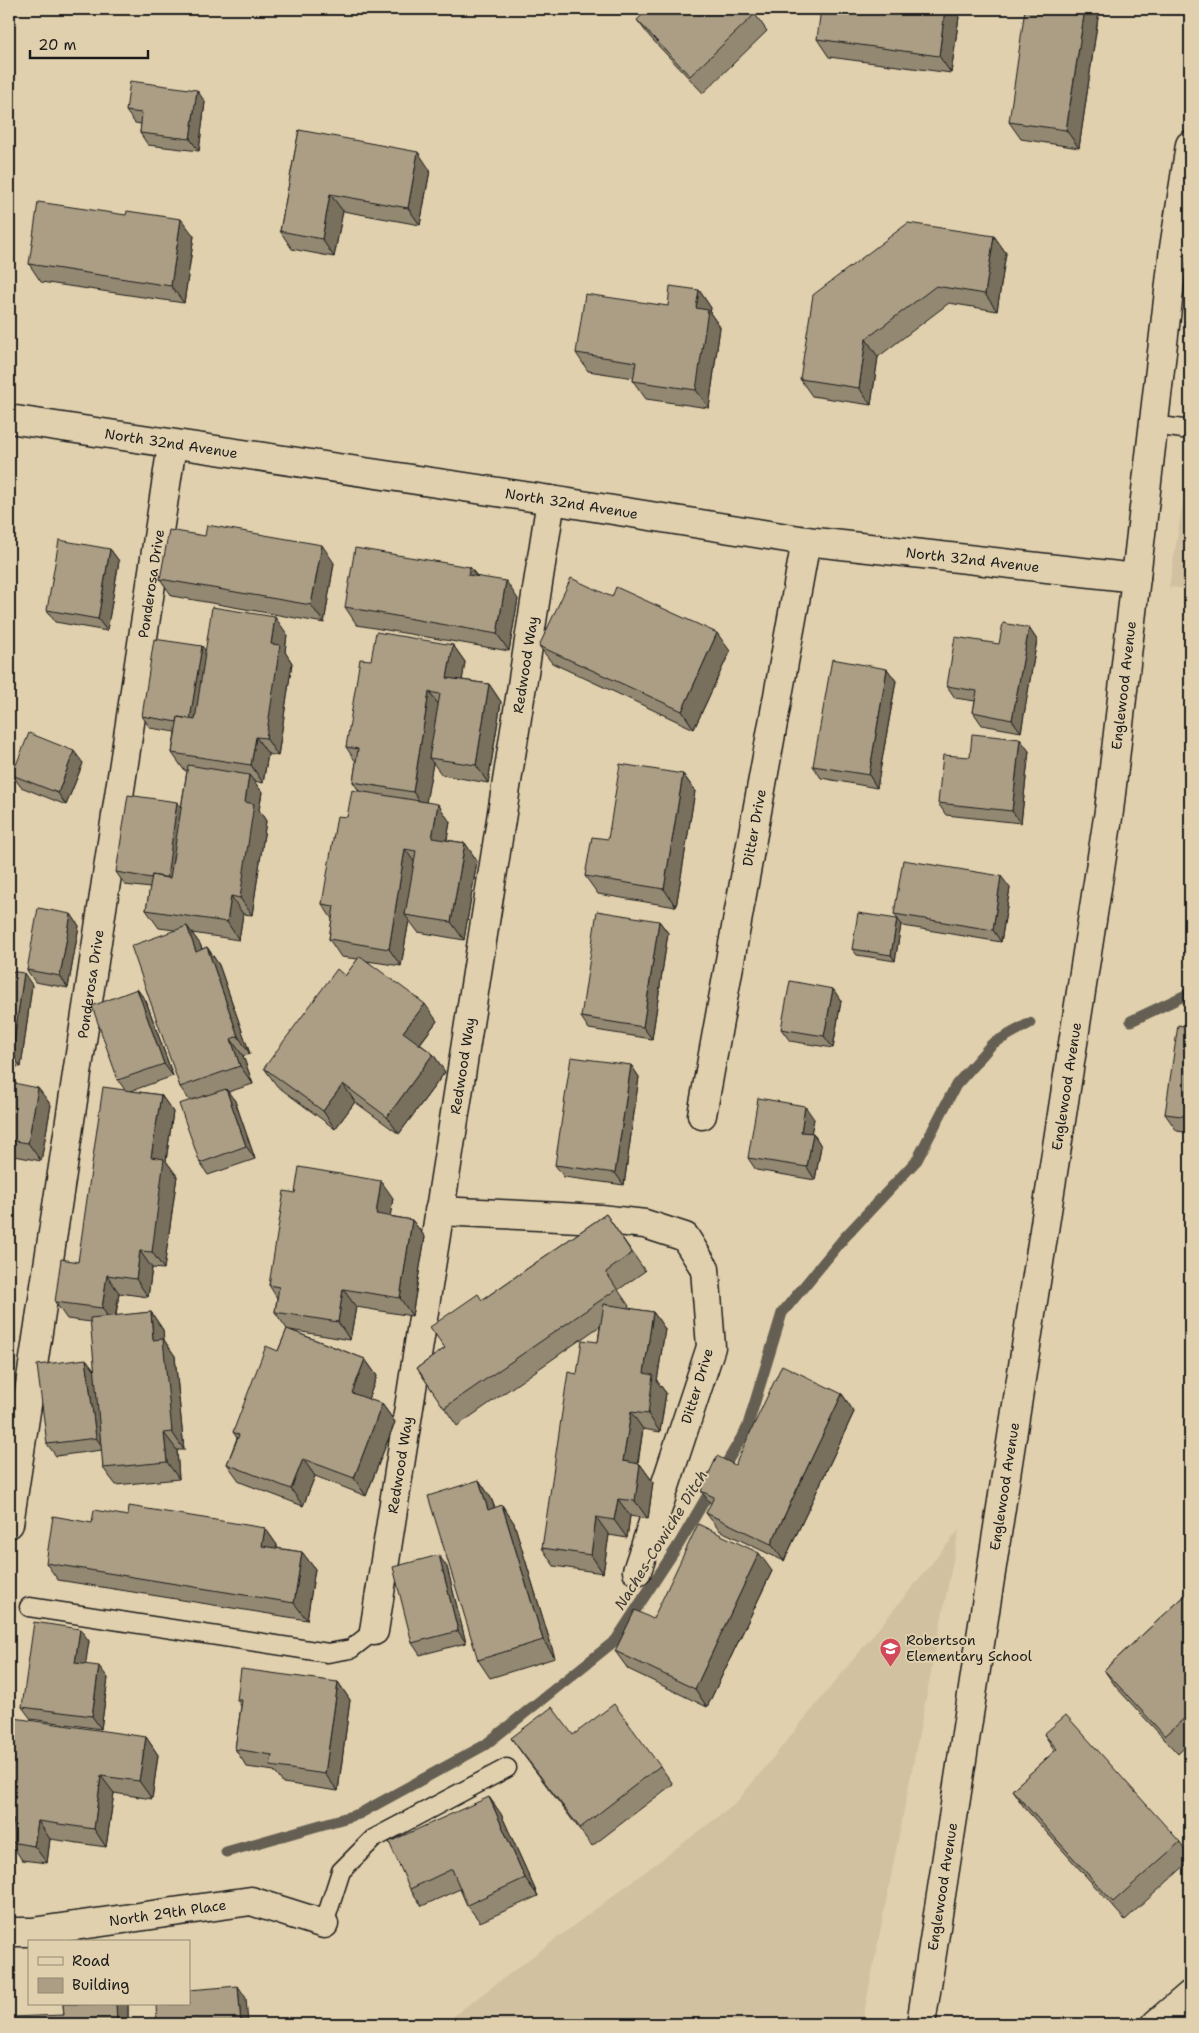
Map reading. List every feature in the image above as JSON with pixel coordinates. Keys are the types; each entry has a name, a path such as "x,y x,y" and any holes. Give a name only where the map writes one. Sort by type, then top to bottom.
{"street":[{"name":"Englewood Avenue","path":"921,2024 1110,811 1174,248 1190,145"},
{"name":"North 32nd Avenue","path":"9,420 551,500 806,541 1136,578"},
{"name":"Ponderosa Drive","path":"9,1524 172,445"},
{"name":"Redwood Way","path":"374,1631 551,500"},
{"name":"Ditter Drive","path":"702,1115 806,541"},
{"name":"Ditter Drive","path":"439,1211 600,1219 645,1224 685,1237 705,1270 711,1347 636,1571"},
{"name":"North 29th Place","path":"9,1932 32,1932 252,1901 324,1924"},
{"path":"1156,2024 1190,1995"}],"lane":[{"path":"1154,425 1190,430"},
{"path":"29,1607 328,1652 351,1649 374,1631"},
{"path":"324,1924 341,1871 374,1838 507,1768"}],"shaded area":[{"path":"1190,459 1190,589 1169,587"},
{"name":"Robertson Elementary School","path":"959,1530 862,2024 443,2024 735,1804"}],"building":[{"path":"649,9 750,9 755,14 690,76 637,20"},
{"path":"821,9 945,9 939,56 817,39"},
{"path":"1025,9 1085,9 1066,130 1009,122"},
{"path":"130,81 197,90 190,139 140,133 142,113 126,111"},
{"path":"299,130 418,152 408,208 330,194 322,239 280,231"},
{"path":"38,202 126,215 127,211 181,219 171,286 29,264"},
{"path":"908,223 994,236 985,294 936,286 866,339 859,388 800,379 813,295"},
{"path":"670,286 699,290 696,308 708,310 696,390 633,381 636,362 576,353 585,294 668,306"},
{"path":"207,525 322,545 311,605 160,579 169,530 205,536"},
{"path":"59,540 110,549 98,619 47,610"},
{"path":"355,548 470,567 468,575 506,581 497,634 345,607"},
{"path":"571,578 612,597 616,587 717,633 682,711 539,646"},
{"path":"212,607 275,617 271,644 280,645 266,738 256,737 251,765 172,753 178,717 195,720"},
{"path":"1003,623 1029,628 1012,720 973,712 977,691 947,686 955,637 999,644"},
{"path":"376,632 453,645 447,678 489,684 476,765 429,758 440,694 429,692 413,792 353,782 358,749 346,747 360,659 371,660"},
{"path":"154,639 202,646 190,719 178,717 177,722 142,716"},
{"path":"832,659 887,669 869,775 813,766"},
{"path":"29,733 74,751 58,793 12,775"},
{"path":"972,734 1020,739 1012,811 938,803 943,755 970,757"},
{"path":"620,764 683,774 664,889 585,876 592,837 608,839"},
{"path":"188,765 249,775 245,802 254,804 240,898 231,896 227,922 146,910 152,875 170,878"},
{"path":"352,790 438,804 432,838 465,843 451,922 405,915 416,851 405,849 389,949 329,939 334,906 322,904 337,816 347,817"},
{"path":"128,795 177,802 167,878 152,875 151,878 116,872"},
{"path":"903,860 1001,876 993,930 894,914"},
{"path":"38,908 71,914 60,976 27,970"},
{"path":"597,911 659,921 643,1027 581,1017"},
{"path":"858,913 897,919 891,955 852,949"},
{"path":"187,926 196,952 207,947 238,1036 231,1039 240,1066 180,1087 131,946"},
{"path":"360,956 425,1004 403,1032 433,1054 387,1117 343,1084 323,1111 264,1068 337,969 345,976"},
{"path":"9,971 24,973 12,1055 9,1055"},
{"path":"790,981 833,989 824,1036 781,1029"},
{"path":"137,989 164,1064 118,1080 92,1006"},
{"path":"1178,1025 1190,1027 1190,1117 1165,1114"},
{"path":"571,1057 631,1065 615,1173 555,1165"},
{"path":"9,1082 38,1088 28,1143 9,1140"},
{"path":"103,1087 161,1095 151,1157 164,1159 152,1252 140,1251 136,1279 107,1275 102,1308 55,1302 61,1259 78,1262"},
{"path":"226,1089 246,1146 200,1163 179,1104"},
{"path":"758,1098 805,1106 801,1132 813,1133 807,1167 748,1158"},
{"path":"299,1167 381,1181 376,1214 412,1220 400,1298 343,1289 338,1322 275,1312 279,1287 269,1285 284,1191 295,1193"},
{"path":"606,1214 632,1253 606,1272 617,1289 444,1408 417,1368 445,1348 430,1327 478,1294 482,1300"},
{"path":"604,1304 653,1312 644,1373 653,1375 648,1414 631,1412 623,1461 640,1464 635,1501 618,1499 614,1520 596,1517 591,1555 542,1548 568,1372 577,1374 582,1340 598,1342"},
{"path":"151,1312 153,1340 163,1339 172,1432 164,1433 167,1462 103,1468 90,1318"},
{"path":"287,1329 365,1359 352,1393 382,1404 354,1478 303,1459 291,1489 227,1464 239,1435 233,1432 266,1346 278,1351"},
{"path":"86,1359 96,1438 47,1444 37,1365"},
{"path":"782,1365 842,1394 771,1544 706,1513 714,1497 701,1491 717,1456 735,1465"},
{"path":"479,1480 488,1510 502,1505 543,1640 478,1660 428,1496"},
{"path":"129,1506 265,1528 262,1546 302,1552 294,1603 46,1563 53,1516 92,1523 94,1510 128,1516"},
{"path":"698,1524 759,1553 695,1689 615,1651 635,1610 653,1619"},
{"path":"439,1555 458,1631 412,1643 393,1567"},
{"path":"1190,1591 1190,1713 1165,1736 1104,1670"},
{"path":"34,1622 80,1629 75,1663 99,1666 92,1716 22,1707"},
{"path":"241,1669 338,1682 325,1774 270,1766 272,1755 235,1749 242,1700 237,1700"},
{"path":"614,1704 660,1766 580,1828 511,1738 552,1707 573,1735"},
{"path":"1066,1715 1180,1842 1113,1902 1012,1790 1057,1749 1044,1734"},
{"path":"14,1718 146,1737 139,1781 101,1776 94,1829 38,1821 34,1846 10,1842 14,1819 9,1818 9,1751"},
{"path":"489,1797 525,1878 467,1905 452,1869 410,1889 389,1842"},
{"path":"238,1986 241,2024 157,2024 156,2006 190,2006 190,1990"},
{"path":"63,2006 116,2006 117,2022 105,2022 105,2024 11,2024 11,2017 64,2015"}],"waterway":[{"name":"Naches-Cowiche Ditch","path":"1131,1021 1190,993"},
{"name":"Naches-Cowiche Ditch","path":"226,1852 359,1814 485,1745 616,1640 679,1544 747,1428 782,1313 844,1238 917,1160 956,1085 992,1044 1030,1023"}],"place":[{"name":"Robertson Elementary School","path":"890,1667"}]}
